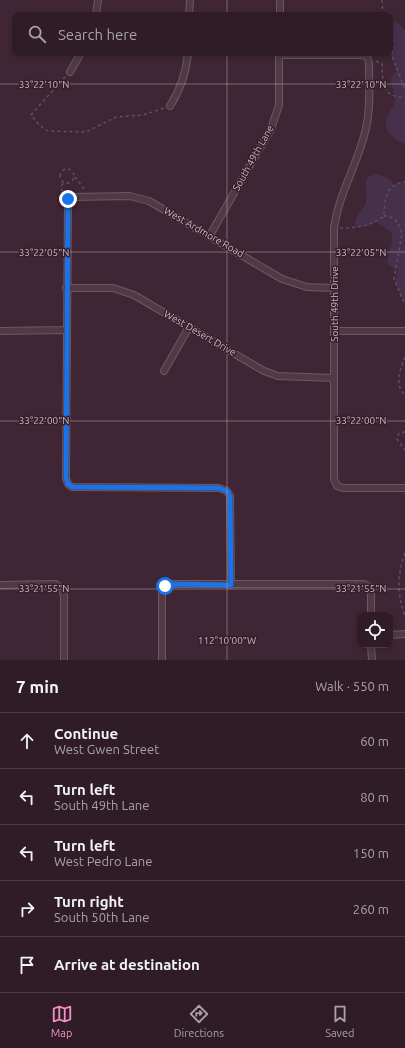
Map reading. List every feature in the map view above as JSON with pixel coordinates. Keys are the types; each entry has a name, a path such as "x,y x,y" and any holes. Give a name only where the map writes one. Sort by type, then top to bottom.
{"street":[{"path":"96,12 98,0"},
{"path":"189,12 190,0"},
{"path":"280,0 280,12"},
{"path":"70,72 79,56"},
{"path":"170,106 179,92 184,78 188,56"},
{"name":"South 49th Lane","path":"210,235 271,129 279,105 279,56"},
{"name":"South 49th Drive","path":"367,56 369,70 369,110 366,129 339,203 334,228 334,479 338,486 343,488 405,488"},
{"name":"West Ardmore Road","path":"68,199 89,196 130,196 143,199 210,235 290,282 307,287 334,288"},
{"path":"68,199 66,288 66,478 68,484 72,487 219,488 227,491 230,496 231,585"},
{"name":"West Desert Drive","path":"66,288 108,288 123,291 145,301 264,371 278,376 334,378"},
{"path":"164,371 189,328"},
{"path":"0,330 66,330"},
{"path":"334,331 405,331"},
{"path":"0,585 56,584 62,589 64,595 64,660"},
{"path":"162,660 162,594 165,586 171,584 364,584 368,586 371,593 371,612"},
{"path":"393,635 405,634"},
{"path":"371,648 372,660"}],"path":[{"path":"382,0 383,12"},
{"path":"367,56 382,64 383,85 389,94 395,98 405,97"},
{"path":"392,56 405,90"},
{"path":"70,72 31,115 39,125 48,130 86,132 116,117 143,115 170,106"},
{"path":"68,199 61,188 63,183 59,176 64,169 70,169 89,196"},
{"path":"63,183 70,182 74,175"},
{"path":"384,216 384,203 386,195 392,186 405,182"},
{"path":"334,228 365,226 377,222 384,216 389,216 397,220 402,233 394,279 405,305"},
{"path":"405,358 398,376 400,391 405,395"},
{"path":"405,432 399,433 397,439 405,450"},
{"path":"405,553 399,568 398,585 405,616"}],"shaded area":[{"path":"393,22 399,24 405,30 405,144 397,141 386,128 386,119 395,102 391,81 393,74 397,71 392,56 394,43"},
{"path":"376,174 387,178 392,182 392,185 405,182 405,304 395,282 398,269 392,267 388,261 392,233 377,222 365,226 355,227 356,218 366,202 368,177"}],"route":[{"path":"68,199 66,288 66,478 68,484 72,487 219,488 227,491 230,496 231,585 171,584 165,586"}]}
